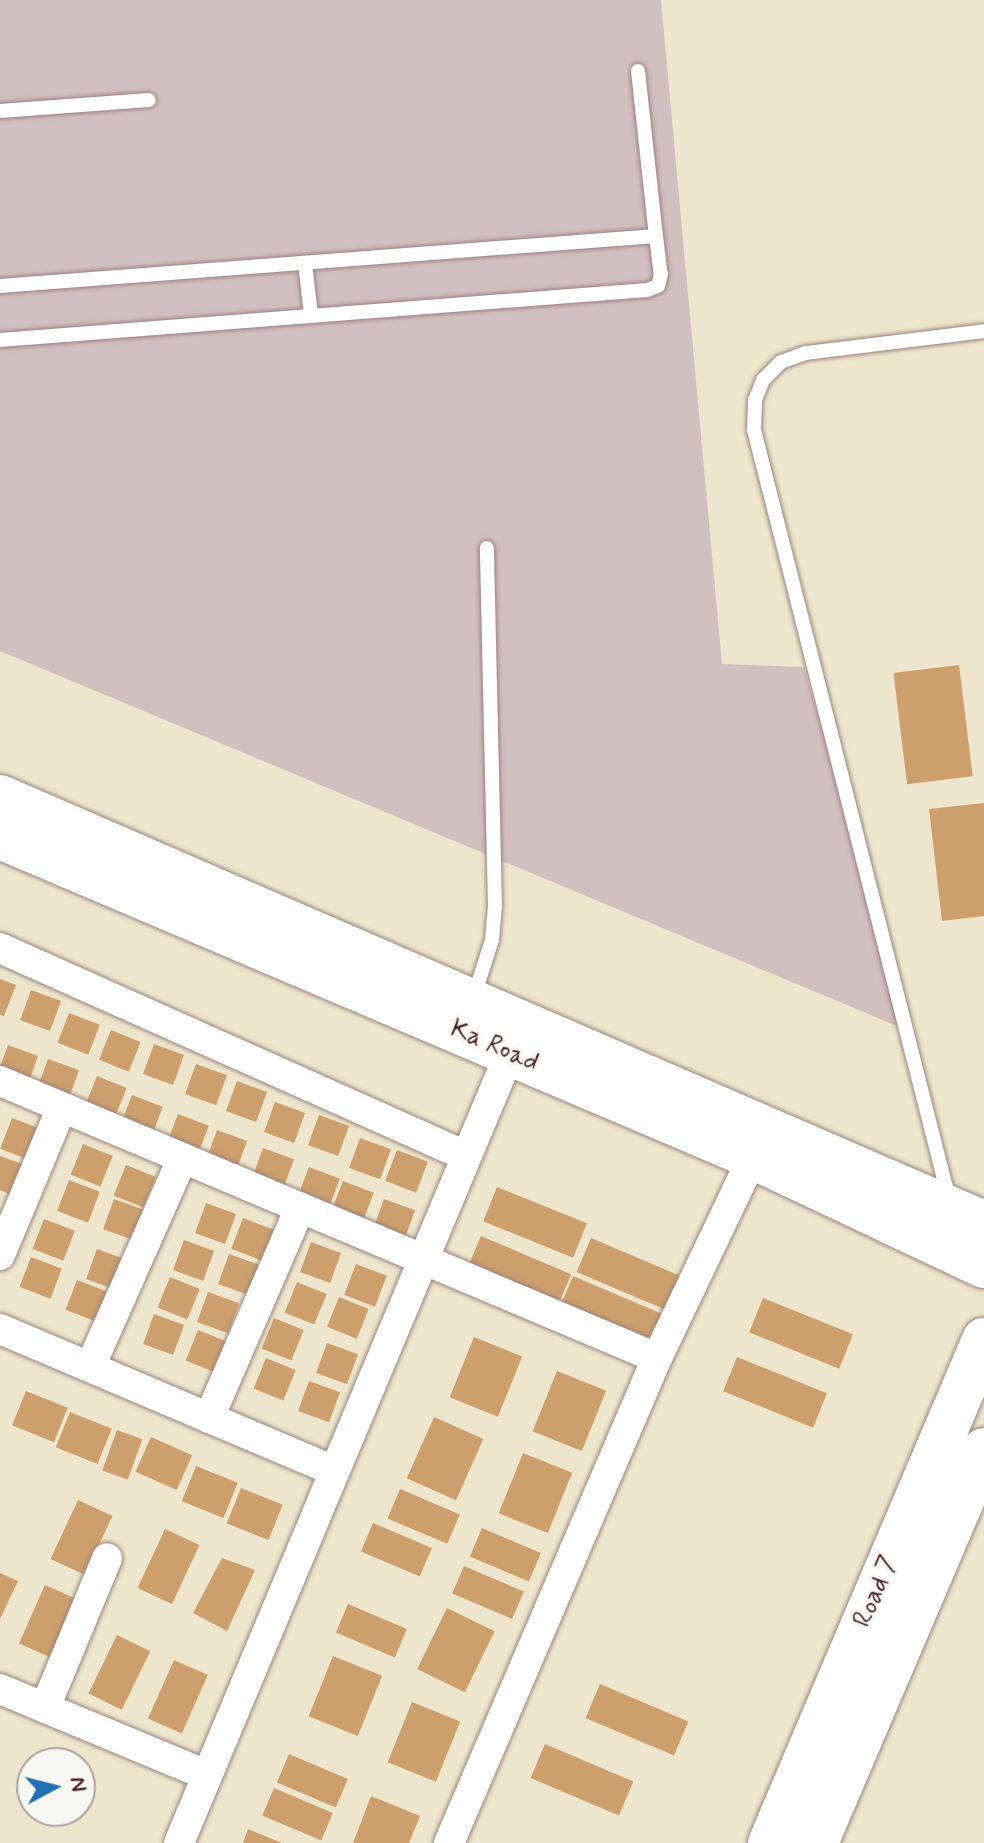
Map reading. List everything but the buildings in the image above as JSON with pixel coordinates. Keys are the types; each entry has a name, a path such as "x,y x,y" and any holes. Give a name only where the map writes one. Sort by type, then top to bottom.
{"main road":[{"name":"Ka Road","path":"0,797 967,1215"},
{"name":"Ka Road","path":"0,837 753,1157 984,1266"},
{"name":"Road 7","path":"770,1843 984,1340"},
{"name":"Road 7","path":"816,1843 984,1450"}],"street":[{"path":"0,948 466,1156"},
{"path":"179,1843 510,1053"},
{"path":"0,1081 657,1358"},
{"path":"0,1255 62,1107"},
{"path":"449,1843 657,1358 753,1157"},
{"path":"90,1367 182,1159"},
{"path":"209,1418 300,1208"},
{"path":"0,1329 334,1471"},
{"path":"45,1708 107,1558"},
{"path":"0,1689 207,1775"}],"lane":[{"path":"0,340 647,290 658,286 661,274 638,71"},
{"path":"0,111 149,100"},
{"path":"0,286 656,236"},
{"path":"305,263 311,315"},
{"path":"967,1215 754,430 755,400 763,380 781,362 806,353 984,331"},
{"path":"472,1001 486,965 495,907 487,548"}],"shaded area":[{"path":"0,0 661,0 722,664 804,667 909,1031 0,651"}]}
